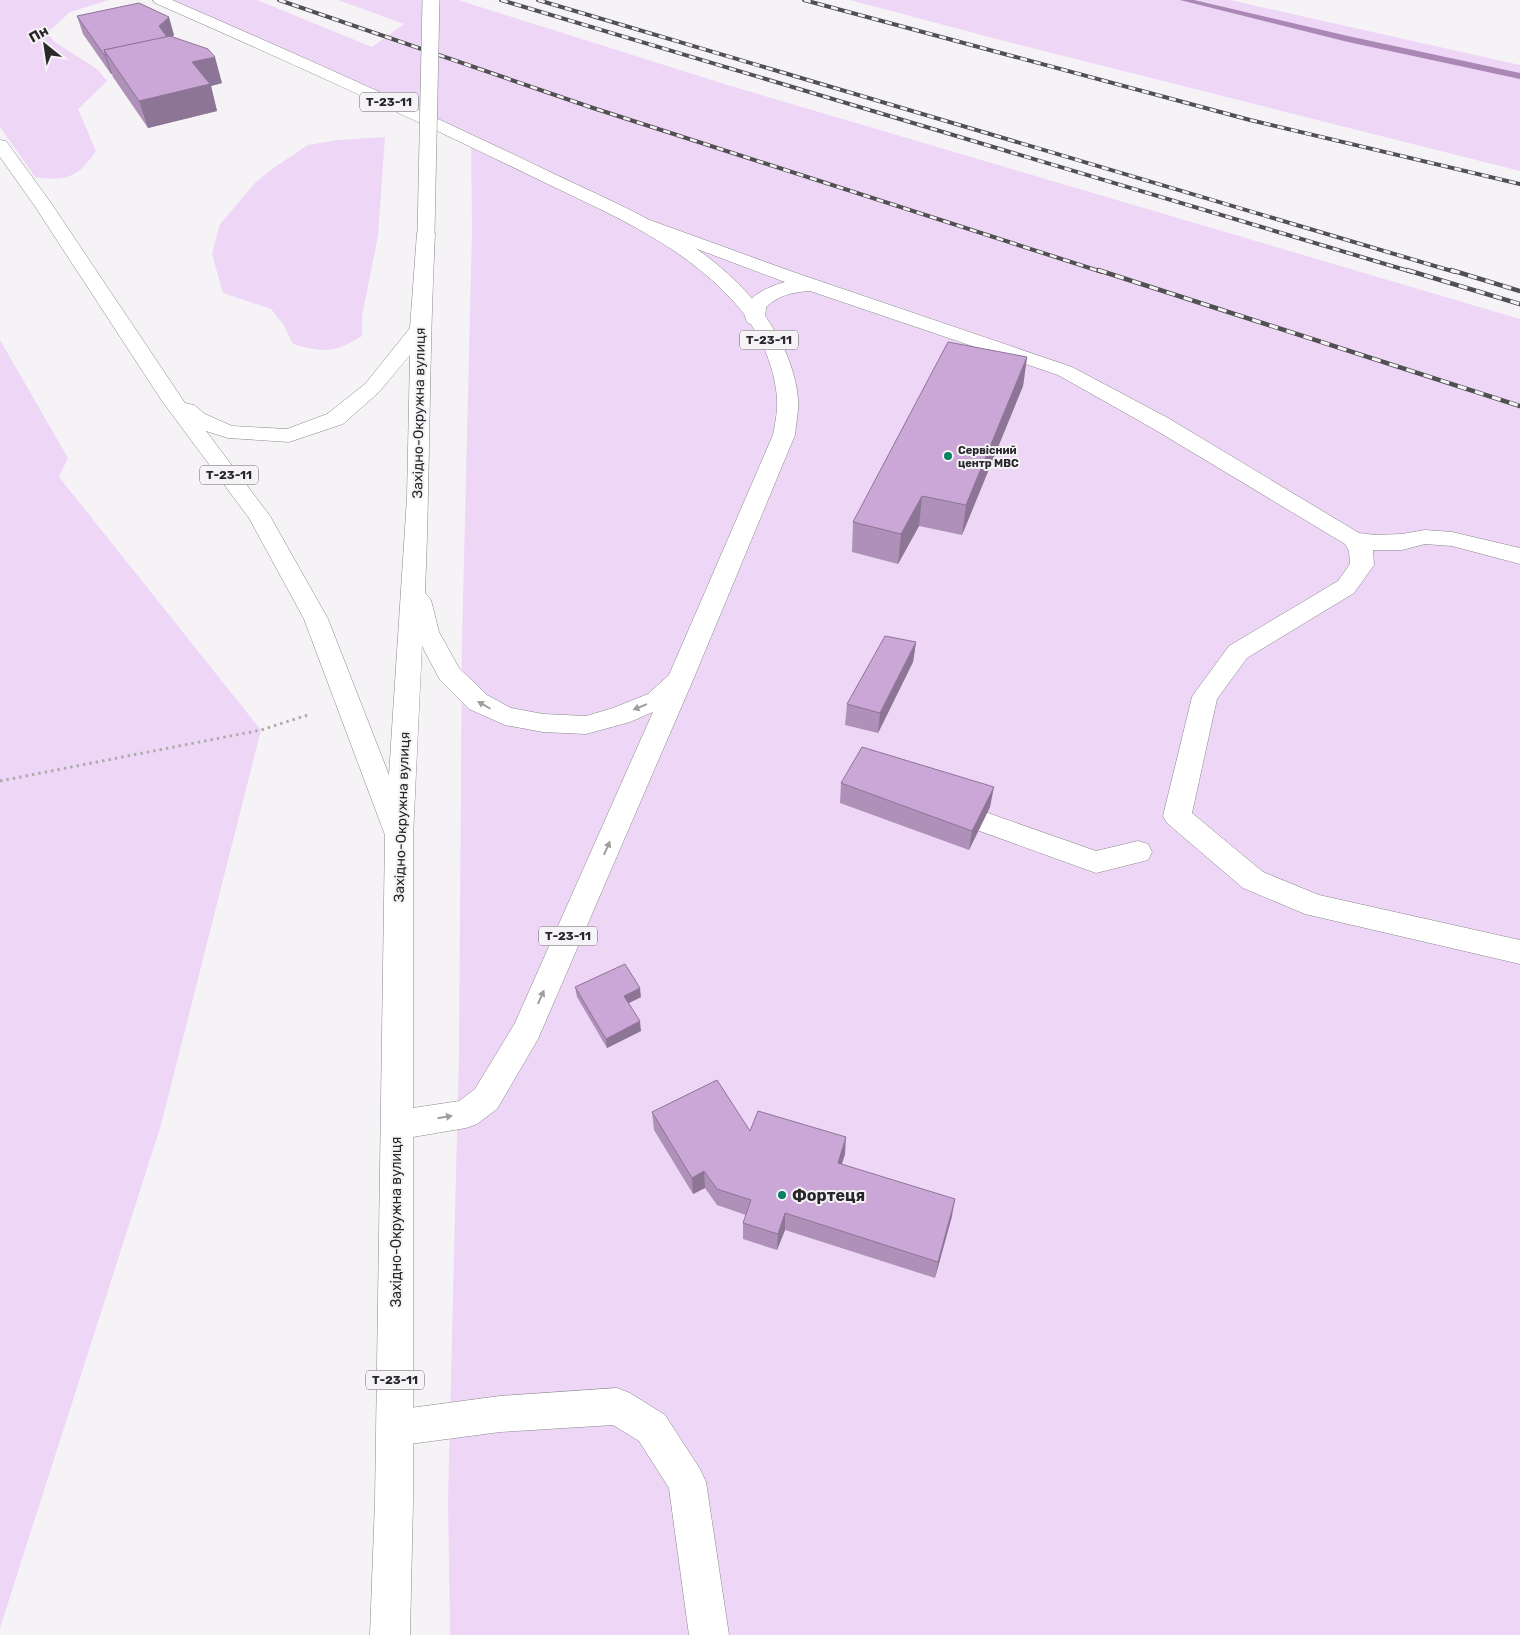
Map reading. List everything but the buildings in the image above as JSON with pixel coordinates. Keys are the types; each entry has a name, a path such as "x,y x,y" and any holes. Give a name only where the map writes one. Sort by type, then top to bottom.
{"main road":[{"name":"Т-23-11","path":"160,0 454,132 647,224 683,246 708,265 741,298 768,337 782,366 788,397 784,435 680,680 527,1030 486,1099 466,1114 397,1125"},
{"name":"Західно-Окружна вулиця","path":"390,1635 395,1428 399,837 418,498 420,329 426,233 431,0"},
{"name":"Т-23-11","path":"0,145 42,203 159,379 259,516 316,619 399,837"},
{"path":"647,224 814,285 1065,371 1160,423 1353,539 1375,543 1402,542"},
{"path":"755,319 756,306 765,296 791,286 814,285"},
{"path":"159,379 197,419 228,432 289,436 335,420 372,388 420,329"},
{"path":"1520,556 1452,539 1425,537 1402,542 1376,552 1362,566 1346,587 1238,652 1205,697 1176,816 1253,880 1315,906 1520,952"},
{"path":"1353,539 1361,550 1362,566"},
{"path":"414,577 427,632 449,674 478,702 506,716 543,723 586,725 621,715 657,700 680,680"},
{"path":"925,800 1014,834 1096,862 1138,852"},
{"path":"395,1428 500,1414 617,1406 652,1428 687,1482 709,1635"}],"path":[{"path":"0,781 261,730 348,703"}],"shaded area":[{"path":"0,0 109,0 70,12 47,33 55,42 97,69 107,81 78,109 96,151 83,167 71,176 56,179 35,177 0,127"},
{"path":"160,0 257,0 372,47 404,24 338,0 458,0 731,86 1520,319 1520,1635 450,1635 448,1499 459,1052 462,641 472,230 471,140"},
{"path":"850,0 1230,0 1520,65 1520,171 1004,41"},
{"path":"385,137 378,236 362,316 362,336 344,346 329,350 313,349 293,344 283,324 271,309 223,293 212,254 220,224 255,183 308,145 338,140"},
{"path":"0,340 68,458 59,477 261,730 161,1125 0,1628"}],"waterway":[{"path":"1184,0 1348,39 1520,76"}],"railway":[{"path":"279,0 590,107 1102,272"},
{"path":"501,0 1412,272"},
{"path":"538,0 1455,272"},
{"path":"804,0 1250,120 1520,184"},
{"path":"1098,270 1520,406"},
{"path":"1407,270 1520,304"},
{"path":"1451,270 1520,291"}],"place":[{"name":"Сервісний центр МВС","path":"948,456"},
{"name":"Фортеця","path":"782,1195"}]}
